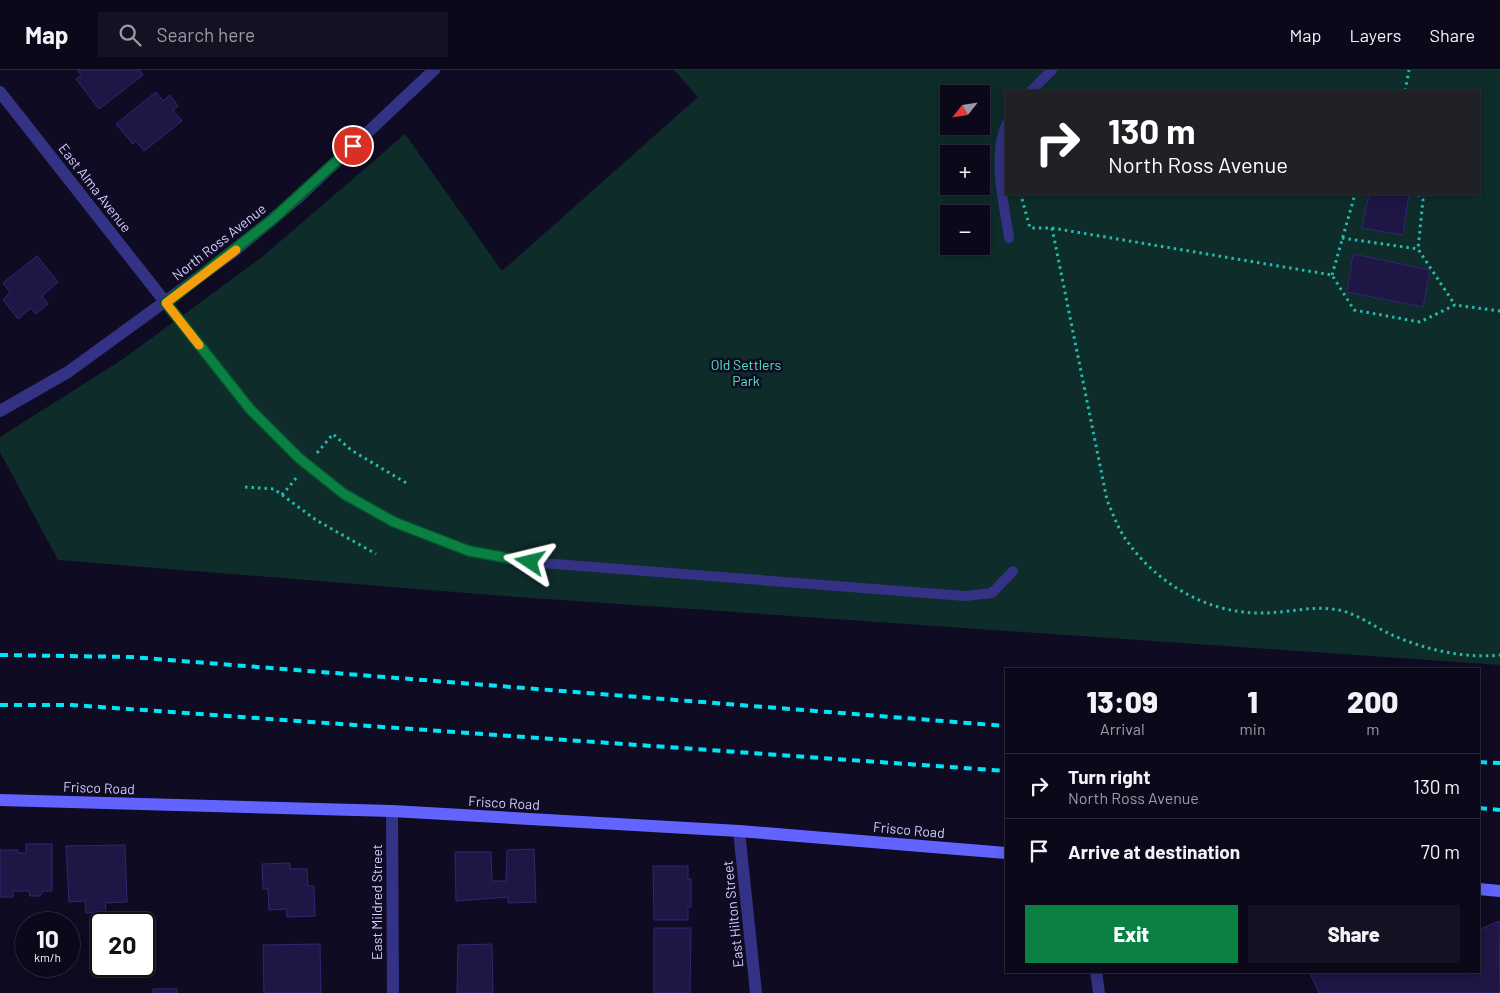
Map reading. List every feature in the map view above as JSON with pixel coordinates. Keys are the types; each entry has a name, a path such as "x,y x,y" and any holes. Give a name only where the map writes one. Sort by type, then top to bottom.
{"street":[{"name":"North Ross Avenue","path":"0,410 68,372 166,303 232,253 299,197 434,70"},
{"name":"East Alma Avenue","path":"0,92 166,303"},
{"name":"Frisco Road","path":"0,800 392,811 739,831 1005,853"},
{"name":"East Mildred Street","path":"392,811 393,993"},
{"name":"East Hilton Street","path":"739,831 756,993"},
{"path":"1480,889 1500,891"},
{"path":"1096,973 1099,993"}],"lane":[{"path":"1032,90 1052,70"},
{"path":"1005,130 1000,152 1001,187 1009,238"},
{"path":"166,303 250,409 307,465 344,494 394,522 469,551 530,562 965,596 992,593 1013,571"}],"path":[{"path":"1405,90 1408,70"},
{"path":"1021,195 1030,228 1052,228 1332,275"},
{"path":"1354,195 1332,275 1354,310 1420,322 1456,306 1500,311"},
{"path":"1419,195 1423,200 1418,249 1456,306"},
{"path":"1052,228 1107,500 1127,540 1150,568 1176,588 1194,598 1231,610 1260,613 1319,608 1339,610 1391,634 1430,649 1463,655 1500,655"},
{"path":"1342,238 1418,249"},
{"path":"282,495 333,434 351,450 408,484"},
{"path":"245,487 274,489 316,520 376,554"}],"green space":[{"name":"Old Settlers Park","path":"674,70 1500,70 1500,665 517,597 58,560 0,452 0,437 123,359 262,257 405,134 502,271 698,97"}],"building":[{"path":"77,70 139,70 143,75 99,109 76,79 81,75"},
{"path":"156,92 163,101 170,95 178,106 173,110 182,121 144,151 136,141 133,144 116,124"},
{"path":"1369,195 1409,195 1403,235 1362,228"},
{"path":"1353,254 1430,270 1423,307 1347,292"},
{"path":"37,256 58,282 42,296 48,304 36,314 31,308 18,319 3,300 10,292 3,283"},
{"path":"26,844 52,844 52,891 43,891 40,896 30,896 29,891 13,891 13,897 0,897 0,850 18,850 18,853 26,853"},
{"path":"125,845 127,902 105,903 106,912 86,913 85,901 69,902 66,846"},
{"path":"534,849 536,902 508,903 508,897 456,901 455,852 491,852 492,881 506,881 507,850"},
{"path":"290,863 290,869 307,869 308,886 314,886 315,916 287,917 286,909 269,910 268,889 263,889 262,864"},
{"path":"653,866 688,866 688,879 691,879 691,907 688,907 688,920 654,920"},
{"path":"1499,921 1500,993 1319,993 1310,973 1480,973 1480,930"},
{"path":"654,928 691,928 690,993 654,993"},
{"path":"320,944 321,993 264,993 263,945"},
{"path":"492,944 493,993 457,993 458,945"},
{"path":"153,989 177,989 177,993 153,993"}],"railway":[{"path":"0,655 131,657 1005,726"},
{"path":"0,705 72,705 1005,771"},
{"path":"1480,762 1500,763"},
{"path":"1480,808 1500,810"}],"slow traffic":[{"path":"199,345 166,303 236,250"}],"route":[{"path":"353,146 273,219 166,303 250,409 299,458 344,494 394,522 469,551 530,562"}]}
